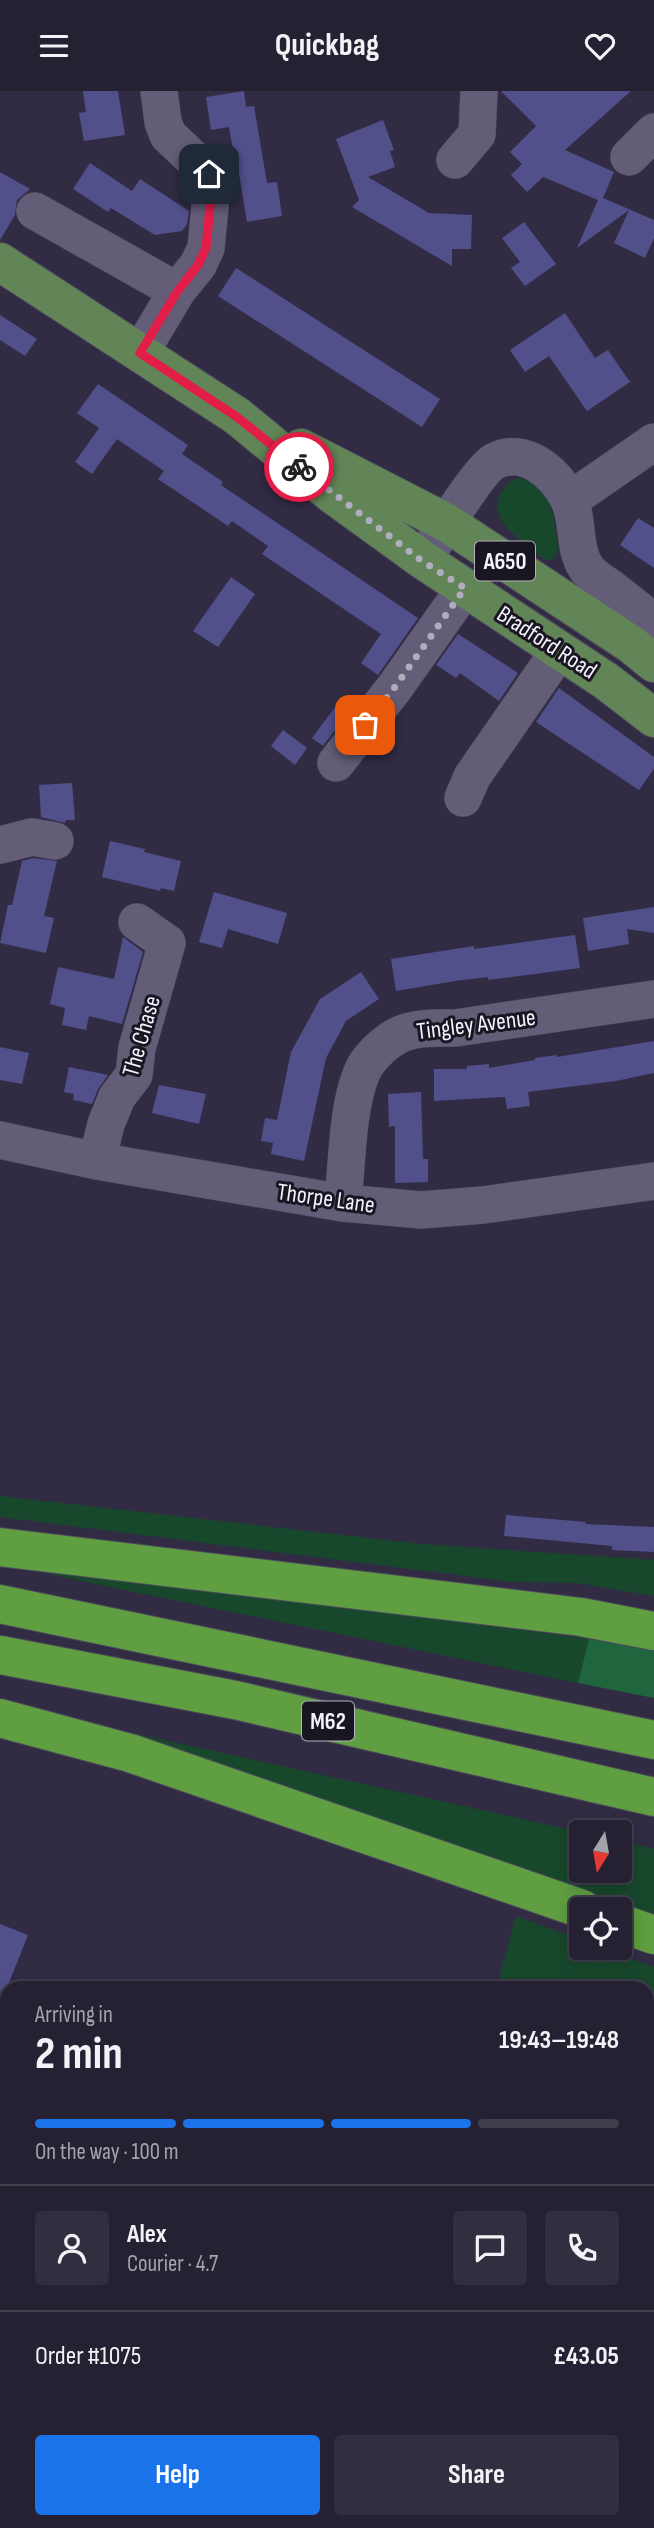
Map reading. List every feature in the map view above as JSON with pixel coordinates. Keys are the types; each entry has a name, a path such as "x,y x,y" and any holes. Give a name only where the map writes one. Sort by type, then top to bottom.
{"highway":[{"path":"0,1547 581,1617 654,1631"},
{"name":"M62","path":"0,1604 654,1740"},
{"name":"M62","path":"0,1655 235,1700 654,1797"},
{"path":"0,1718 130,1753 569,1905"},
{"path":"632,1927 654,1935"}],"main road":[{"name":"Bradford Road","path":"0,262 237,417 332,494 422,561 606,681 654,718"},
{"name":"Bradford Road","path":"237,417 447,523 632,645 654,663"}],"street":[{"path":"140,353 177,292 198,265 206,248 212,186 209,174 201,163 168,135 163,122 159,91"},
{"path":"454,160 477,134 479,91"},
{"path":"35,211 177,292"},
{"path":"570,500 654,442"},
{"path":"422,561 492,462 510,457 531,461 554,475 570,500 578,553 588,571 654,622"},
{"path":"336,763 395,687 465,588"},
{"path":"463,797 472,777 559,651"},
{"path":"0,845 32,837 55,841"},
{"name":"The Chase","path":"97,1161 106,1123 117,1097 134,1075 137,1048 167,943 137,922"},
{"name":"Tingley Avenue","path":"343,1203 357,1087 366,1064 382,1046 402,1034 428,1028 455,1028 654,999"},
{"name":"Thorpe Lane","path":"0,1140 97,1161 343,1203 421,1210 483,1205 654,1181"}],"green space":[{"path":"518,478 531,482 540,489 551,505 559,550 552,560 546,560 523,543 499,516 498,503 502,491"},
{"path":"0,1496 422,1544 654,1560 654,1596 577,1583 513,1582 0,1517"},
{"path":"54,1569 589,1639 578,1683 52,1575"},
{"path":"589,1639 654,1650 654,1698 578,1683"},
{"path":"119,1730 569,1829 569,1883 632,1883 632,1844 654,1849 654,1917 632,1909 632,1897 601,1897 119,1733"},
{"path":"516,1916 569,1936 569,1960 632,1959 654,1967 654,1981 498,1981"}],"building":[{"path":"83,91 118,91 125,135 84,141 79,113 86,112"},
{"path":"244,91 246,107 254,106 267,183 277,182 282,216 247,222 229,127 211,130 206,97"},
{"path":"501,91 631,91 565,150 614,172 603,198 654,220 654,238 645,258 614,243 629,210 577,248 598,200 543,177 527,192 511,175 522,164 510,152 536,126"},
{"path":"383,120 394,150 390,151 395,167 368,177 429,213 472,215 471,249 452,249 452,266 352,207 359,200 336,139"},
{"path":"90,163 132,191 140,179 189,211 187,224 182,231 155,235 111,208 108,212 73,189"},
{"path":"0,172 30,189 17,200 15,215 0,240"},
{"path":"524,222 556,264 525,286 511,268 520,262 502,238"},
{"path":"236,268 440,399 422,427 218,296"},
{"path":"565,313 595,358 608,350 630,382 587,411 549,356 525,372 510,350"},
{"path":"0,315 37,339 25,356 0,340"},
{"path":"98,384 188,445 182,454 223,482 221,485 418,618 378,675 361,663 381,634 262,554 268,546 232,521 228,526 158,479 164,471 117,439 92,474 75,462 99,428 77,413"},
{"path":"638,518 654,528 654,568 620,545"},
{"path":"231,577 255,594 218,647 193,631"},
{"path":"458,634 518,673 499,701 460,673 456,678 436,665"},
{"path":"559,688 654,757 654,769 639,790 536,722"},
{"path":"336,706 347,714 323,746 312,738"},
{"path":"283,730 307,748 295,765 271,746"},
{"path":"72,783 75,820 66,820 65,823 41,817 39,785"},
{"path":"110,841 181,861 174,891 161,888 160,891 102,877"},
{"path":"33,858 57,861 44,916 54,918 46,953 0,943 8,905 12,905 22,861"},
{"path":"214,892 287,913 278,944 228,929 222,948 199,942"},
{"path":"654,907 654,933 627,929 629,944 588,951 583,918"},
{"path":"575,935 580,968 488,980 488,977 455,981 396,991 391,959 474,946 474,949"},
{"path":"123,937 143,952 122,1024 89,1016 86,1030 62,1025 65,1008 50,1004 58,967 114,979"},
{"path":"361,972 379,999 346,1021 326,1058 304,1161 271,1154 273,1143 261,1141 265,1118 277,1120 291,1052 320,999"},
{"path":"654,1041 654,1073 616,1081 528,1092 530,1106 507,1109 505,1097 434,1101 434,1069 467,1069 467,1066 489,1064 489,1068 535,1058 557,1057"},
{"path":"0,1047 29,1053 22,1084 0,1080"},
{"path":"69,1067 108,1075 92,1104 73,1100 74,1094 64,1092"},
{"path":"159,1085 206,1094 199,1124 152,1113"},
{"path":"421,1092 423,1159 428,1159 428,1182 395,1183 395,1126 389,1127 388,1094"},
{"path":"506,1515 586,1522 585,1524 654,1527 654,1552 612,1550 612,1546 504,1536"},
{"path":"0,1924 28,1935 10,1981 0,1981"}],"way so far":[{"path":"299,467 422,561 465,588 365,725"}],"route":[{"path":"209,174 212,186 206,248 198,265 177,292 140,353 237,417 299,467"}]}
